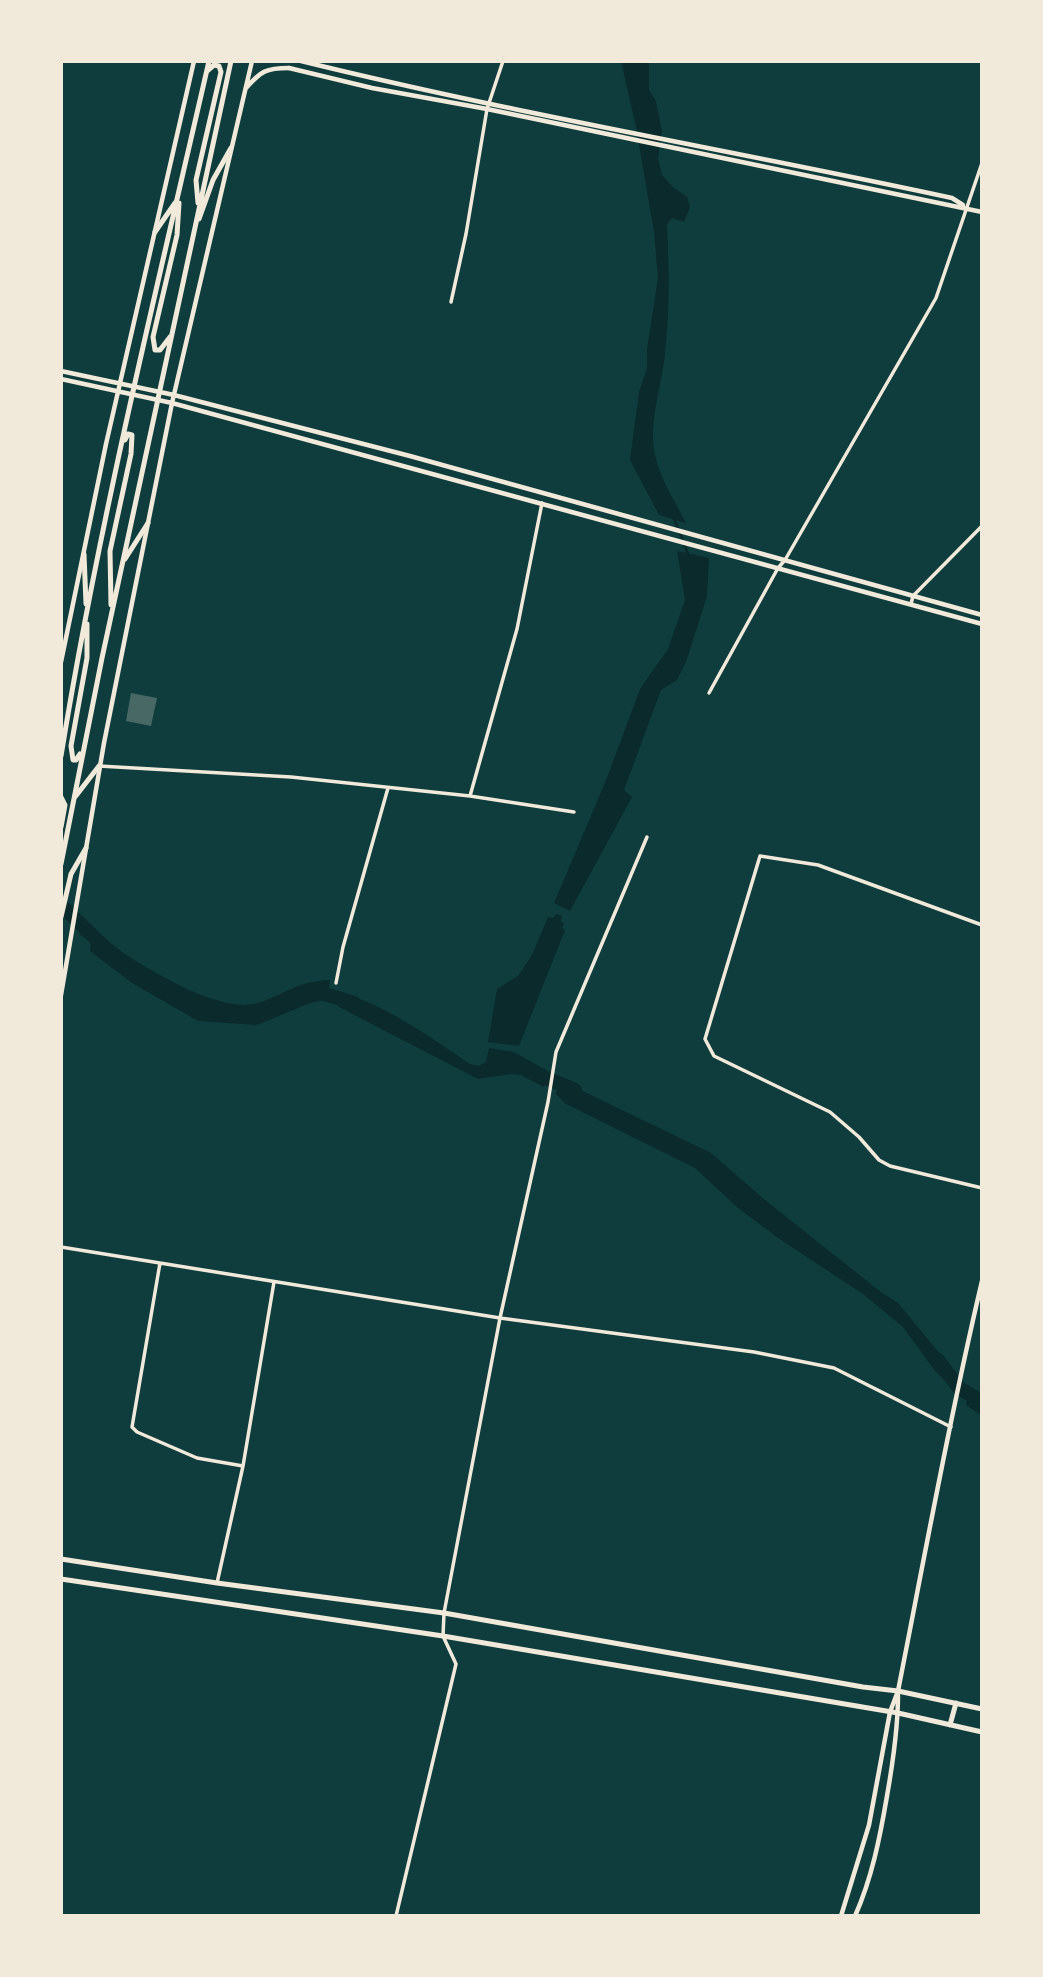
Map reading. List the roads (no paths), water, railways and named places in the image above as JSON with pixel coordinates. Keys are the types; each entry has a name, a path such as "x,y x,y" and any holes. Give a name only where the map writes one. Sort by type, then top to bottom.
{"main road":[{"path":"61,662 118,392 192,71 192,61"},
{"path":"61,756 87,611 121,447 209,61"},
{"path":"61,863 111,615 231,61"},
{"path":"61,995 99,766 148,523 174,396 252,61"},
{"path":"301,61 635,141 982,212"},
{"path":"199,209 196,180 222,72 219,66 214,65 207,71"},
{"path":"246,88 260,72 289,68 372,88 667,139 952,198 967,207"},
{"path":"194,231 213,180 231,148"},
{"path":"172,334 160,350 155,350 153,337 177,235 181,186"},
{"path":"155,232 177,200"},
{"path":"61,371 135,387 173,403 982,624"},
{"path":"61,379 133,395 174,396 410,456 982,615"},
{"path":"111,615 110,551 131,454 132,435 128,434 121,447"},
{"path":"122,564 148,523"},
{"path":"82,752 73,760 71,746 87,658 84,554"},
{"path":"73,799 99,766"},
{"path":"61,797 65,805 61,827"},
{"path":"62,914 71,874 86,848"},
{"path":"841,1916 869,1825 890,1712 898,1691 951,1427 961,1366 982,1281"},
{"path":"61,1559 444,1613 849,1685 898,1691 982,1709"},
{"path":"61,1579 443,1636 898,1713 982,1732"},
{"path":"855,1916 864,1894 881,1831 898,1733 898,1691"},
{"path":"950,1725 956,1703"}],"street":[{"path":"451,302 466,234 488,106 503,61"},
{"path":"709,694 778,568 936,298 982,163"},
{"path":"470,796 517,629 542,503"},
{"path":"911,604 913,596 982,526"},
{"path":"99,766 291,777 470,796 574,812"},
{"path":"336,983 342,947 388,788"},
{"path":"396,1916 456,1664 443,1636 444,1613 500,1318 555,1069 556,1052 647,838"},
{"path":"982,925 818,864 760,856 705,1039 714,1056 830,1112 859,1137 878,1160 890,1166 982,1188"},
{"path":"61,1247 500,1318 754,1352 834,1368 951,1427"},
{"path":"160,1263 132,1427 137,1432 197,1458 243,1466"},
{"path":"217,1583 243,1466 275,1282"}],"water":[{"path":"621,61 649,61 649,90 656,101 662,131 658,158 662,175 687,197 690,207 684,222 672,218 667,224 668,321 653,429 657,464 686,523 659,515 630,460 639,392 647,368 647,349 658,278 654,232 636,127"},
{"path":"677,551 709,558 707,596 686,662 677,680 661,690 624,790 632,797 570,911 554,903 607,778 640,689 668,649 685,600"},
{"path":"556,914 562,916 562,928 565,930 519,1046 488,1042 497,989 518,976 532,955 548,917 553,918"},
{"path":"82,923 91,932 95,929 119,950 141,964 209,998 244,1005 258,1003 300,985 330,980 328,999 310,1003 257,1025 198,1021 132,983 90,951 91,942 80,935"},
{"path":"337,993 352,996 387,1011 470,1064 479,1066 486,1062 489,1048 514,1052 546,1070 544,1087 521,1075 478,1079 339,1007 335,1001"},
{"path":"560,1080 711,1153 765,1200 898,1303 950,1366 948,1383 935,1371 903,1327 863,1294 738,1208 695,1168 566,1104 556,1094"},
{"path":"970,1387 982,1394 982,1416 966,1405"}],"waterway":[{"path":"674,518 688,554"},
{"path":"61,905 95,938"},
{"path":"310,995 318,992 354,1003"},
{"path":"529,1071 575,1090"},
{"path":"938,1360 959,1388 982,1402"}]}
